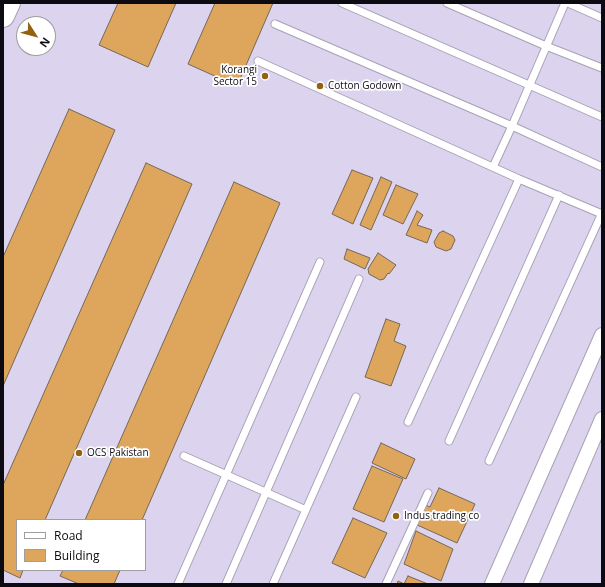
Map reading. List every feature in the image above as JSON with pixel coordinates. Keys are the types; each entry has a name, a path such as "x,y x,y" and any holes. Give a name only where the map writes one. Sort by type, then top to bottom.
{"main road":[{"path":"3,16 9,3"}],"street":[{"path":"492,584 599,351 602,336"},
{"path":"531,584 602,419"}],"lane":[{"path":"342,3 602,117"},
{"path":"447,3 546,46 602,68"},
{"path":"493,166 512,126 564,3"},
{"path":"568,3 602,18"},
{"path":"275,24 512,126 602,167"},
{"path":"258,61 519,179 602,214 489,461"},
{"path":"408,422 519,179"},
{"path":"449,441 559,195"},
{"path":"178,584 320,262"},
{"path":"226,584 359,280"},
{"path":"274,584 356,398"},
{"path":"184,456 306,510"},
{"path":"386,584 428,493"}],"shaded area":[{"path":"3,3 602,3 602,584 3,584"}],"building":[{"path":"118,3 176,3 148,67 99,45"},
{"path":"215,3 273,3 237,86 188,64"},
{"path":"69,109 115,130 3,386 3,257"},
{"path":"146,163 192,184 45,519 16,519 16,571 23,571 20,578 3,570 3,485"},
{"path":"352,170 373,178 353,224 332,214"},
{"path":"381,177 392,182 371,230 360,225"},
{"path":"234,182 280,203 142,519 85,519"},
{"path":"396,185 418,194 403,224 383,215"},
{"path":"417,211 423,215 417,225 432,230 427,243 406,235"},
{"path":"443,231 453,236 455,240 451,249 446,251 436,247 434,242 439,233"},
{"path":"347,249 370,258 365,269 344,259"},
{"path":"378,253 396,265 384,279 380,280 369,274 368,269"},
{"path":"386,319 400,324 394,341 406,346 391,386 365,377"},
{"path":"381,443 415,459 406,479 372,463"},
{"path":"372,466 403,479 384,522 353,509"},
{"path":"439,488 475,504 457,543 415,524 423,504 430,507"},
{"path":"353,518 387,533 365,578 332,563"},
{"path":"416,531 453,549 441,581 404,564"},
{"path":"62,571 120,571 114,584 79,584 60,576"},
{"path":"408,576 428,584 404,584"},
{"path":"398,581 404,584 397,584"}],"place":[{"name":"Korangi Sector 15","path":"265,76"},
{"name":"Cotton Godown","path":"320,86"},
{"name":"OCS Pakistan","path":"79,453"},
{"name":"Indus trading co","path":"396,516"}]}
